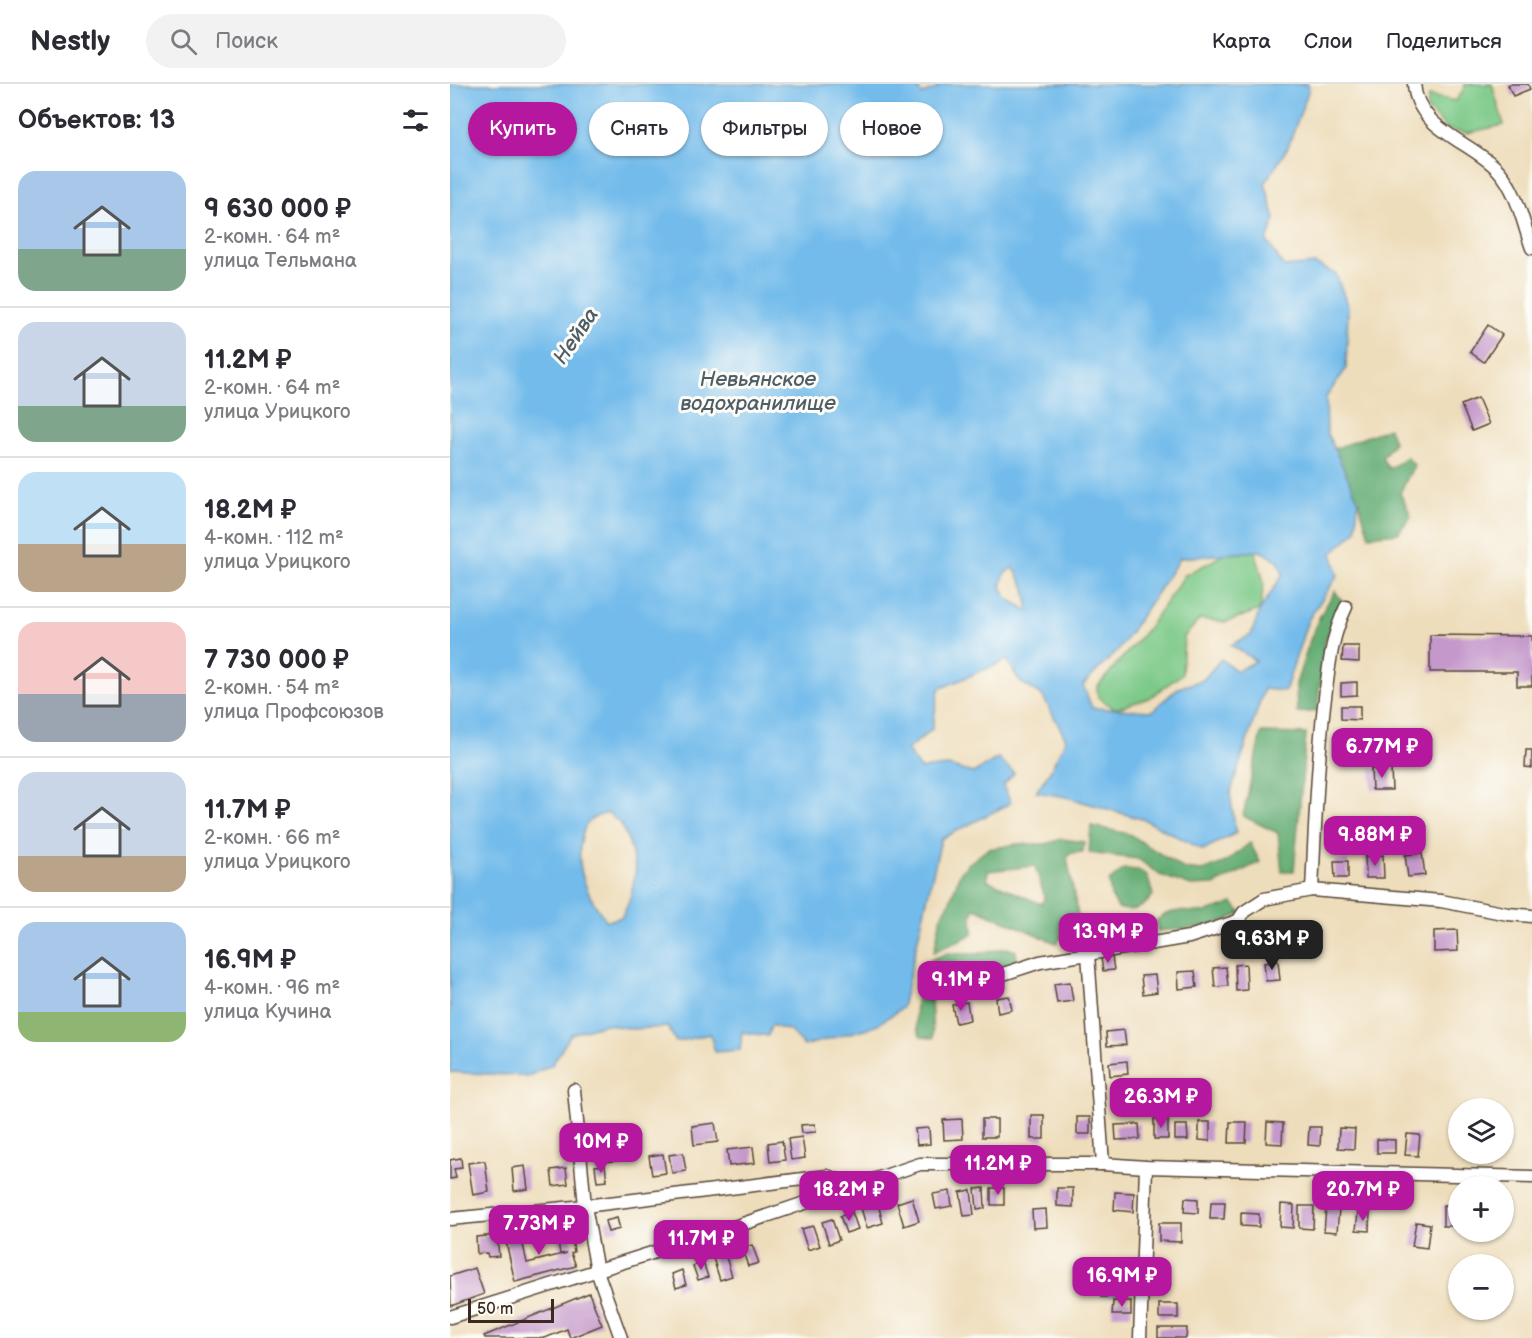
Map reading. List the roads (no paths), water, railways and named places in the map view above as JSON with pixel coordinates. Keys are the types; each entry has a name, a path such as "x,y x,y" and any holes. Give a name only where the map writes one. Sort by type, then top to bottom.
{"street":[{"path":"1414,84 1423,112 1448,134 1483,157 1499,171 1510,186 1532,248"},
{"path":"1312,890 1320,741 1335,630 1346,607"},
{"path":"936,992 988,980 1040,962 1189,937 1238,921 1244,912 1264,899 1312,890 1441,901 1508,914 1532,916"},
{"path":"1088,954 1103,1164"},
{"path":"574,1090 585,1206 597,1271 621,1338"},
{"path":"450,1317 858,1187 920,1164 1103,1164 1532,1177"},
{"path":"1140,1338 1146,1167"},
{"path":"450,1219 585,1206 826,1176 858,1187"}],"water":[{"name":"Невьянское водохранилище","path":"450,84 914,84 922,94 936,89 940,84 1308,84 1309,89 1288,147 1265,183 1275,219 1267,241 1284,267 1315,264 1336,274 1348,307 1346,369 1326,397 1327,433 1358,500 1356,531 1332,553 1338,575 1308,620 1285,691 1264,689 1230,794 1236,833 1203,850 1145,820 1066,797 1036,792 1050,771 1066,739 1042,695 1020,682 1007,660 939,689 932,729 907,750 920,769 948,766 973,773 998,758 1014,773 1003,786 1011,803 941,839 902,1008 875,1026 804,1046 790,1031 771,1025 768,1036 742,1032 740,1050 715,1052 710,1034 676,1042 668,1027 632,1029 605,1024 571,1034 552,1065 528,1076 450,1072","holes":["1260,551 1278,560 1283,574 1260,610 1251,635 1231,645 1256,661 1237,671 1221,659 1203,680 1178,688 1152,711 1092,708 1083,685 1120,648 1180,558","1013,567 1025,588 1029,611 1008,599 1001,587 1004,574","608,813 621,824 629,842 636,869 631,896 622,917 607,921 588,892 581,870 580,848 586,825 594,818"]}],"water label":[{"name":"Нейва","path":"576,336"}]}
